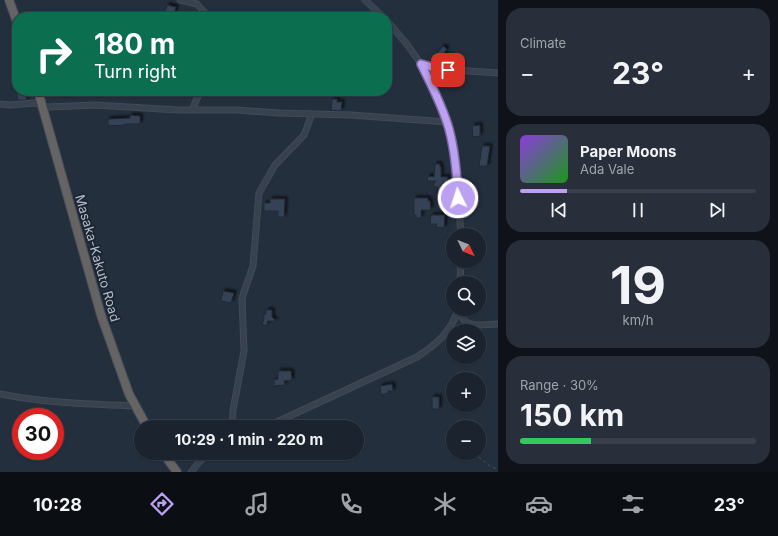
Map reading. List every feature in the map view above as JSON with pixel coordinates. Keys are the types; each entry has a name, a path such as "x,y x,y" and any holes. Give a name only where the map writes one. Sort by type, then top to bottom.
{"highway":[{"path":"9,0 13,12"},
{"name":"Masaka-Kakuto Road","path":"40,96 101,315 124,380 135,406 143,420"},
{"path":"168,460 177,472"}],"street":[{"path":"180,0 197,4 204,12"},
{"path":"365,0 378,12"},
{"path":"392,26 421,64 447,122 456,164 461,228"},
{"path":"421,64 439,69 498,73"},
{"path":"192,110 197,96"},
{"path":"0,104 10,105 34,103 48,107 95,106 192,110 236,110 279,114 312,114 447,122"},
{"path":"232,420 244,351 242,298 253,266 259,193 275,165 304,135 312,114"},
{"path":"281,420 417,357 433,346 445,335 456,316"},
{"path":"460,316 467,324 498,324"},
{"path":"0,394 72,403 135,406"},
{"path":"191,472 201,460"}],"path":[{"path":"482,460 491,467 498,469"}],"building":[{"path":"167,5 176,7 174,12 165,12"},
{"path":"443,46 447,49 443,54 453,57 451,64 439,60 440,58 435,56"},
{"path":"17,96 26,96 27,100 18,100"},
{"path":"63,96 78,96 63,98"},
{"path":"332,99 337,99 337,102 342,102 341,111 331,110"},
{"path":"130,115 140,116 140,124 108,126 108,119 130,118"},
{"path":"480,125 480,136 473,137 472,126"},
{"path":"482,146 490,146 487,166 479,166"},
{"path":"435,164 440,164 441,177 448,177 446,193 437,192 438,188 433,185 436,181 427,181 428,176 434,177"},
{"path":"414,198 428,198 428,201 430,201 431,210 421,210 421,218 416,218 416,215 414,215"},
{"path":"270,199 285,199 284,217 278,217 278,211 264,211 264,203 270,203"},
{"path":"431,215 445,215 444,228 436,227 437,224 430,224"},
{"path":"223,291 234,293 231,303 221,301"},
{"path":"266,310 272,310 272,317 276,321 268,321 266,326 262,324"},
{"path":"278,371 291,371 292,380 284,381 285,385 274,386 274,380 278,379"},
{"path":"392,384 393,391 388,391 388,393 381,395 380,386"},
{"path":"432,397 439,397 439,409 432,409"}],"route":[{"path":"448,70 421,64 449,128 456,164 458,198"}]}
